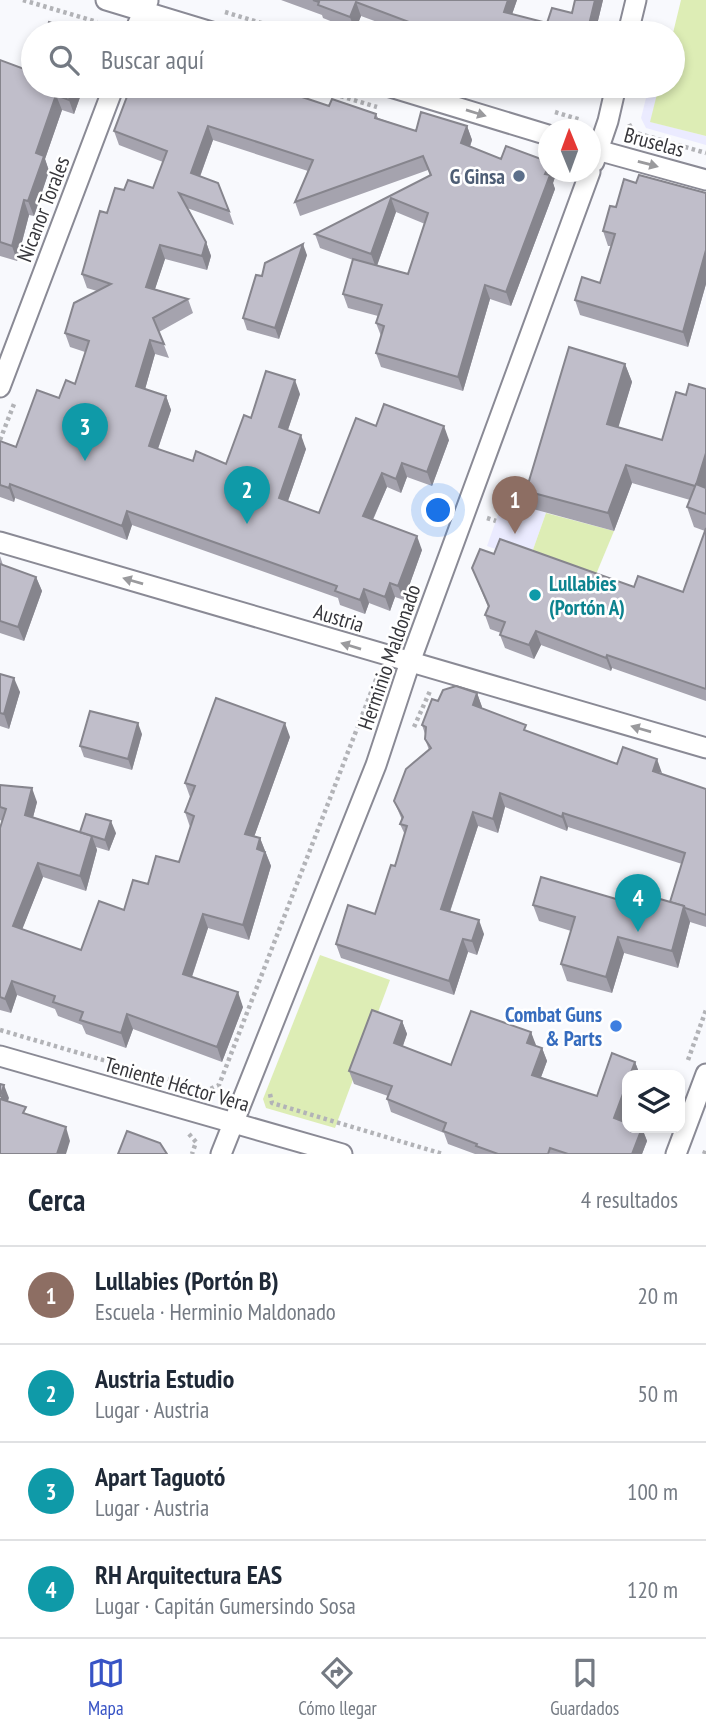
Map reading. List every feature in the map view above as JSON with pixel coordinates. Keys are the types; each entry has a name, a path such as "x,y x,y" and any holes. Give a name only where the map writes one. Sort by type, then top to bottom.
{"street":[{"path":"106,0 146,6 184,21"},
{"path":"631,21 636,0"},
{"name":"Nicanor Torales","path":"0,387 109,98"},
{"path":"426,98 538,132"},
{"name":"Herminio Maldonado","path":"601,135 608,121 613,98"},
{"name":"Bruselas","path":"601,151 706,180"},
{"name":"Herminio Maldonado","path":"221,1154 376,765 410,662 586,182"},
{"name":"Austria","path":"0,542 706,748"},
{"name":"Teniente Héctor Vera","path":"0,1056 342,1154"},
{"path":"676,1154 706,1074"}],"path":[{"path":"23,0 93,21"},
{"path":"221,11 254,21"},
{"path":"632,112 629,125 632,134 706,153"},
{"path":"483,530 487,518 496,521"},
{"path":"0,1030 208,1090 219,1085 377,677 375,673"},
{"path":"414,729 428,692 435,687"},
{"path":"685,1068 706,1010"},
{"path":"269,1109 275,1083"},
{"path":"272,1103 443,1154"}],"shaded area":[{"path":"646,98 656,98 651,122 706,136 706,145 646,128 641,118"},
{"path":"504,498 546,513 529,561 487,546"}],"green space":[{"path":"681,0 706,0 706,136 650,122 656,98 685,98 685,21 676,21"},
{"path":"546,513 614,531 592,584 529,561"},
{"path":"320,955 390,980 335,1128 266,1108 263,1099"}],"building":[{"path":"313,0 508,0 504,12 539,21 406,21 356,2 350,17 318,5 319,2"},
{"path":"575,0 595,0 590,21 548,21 552,8 572,13"},
{"path":"0,60 21,68 21,98 55,98 36,153 44,156 28,201 24,200 12,246 0,242"},
{"path":"126,98 305,98 329,106 332,99 376,114 375,118 416,131 421,112 467,126 461,143 501,159 506,146 538,158 538,182 547,182 506,292 485,285 458,377 376,353 384,326 376,323 382,305 343,294 353,259 408,274 428,213 391,198 371,254 315,234 431,175 423,156 295,202 313,160 208,126 191,173 218,183 229,211 179,193 206,242 202,256 160,245 146,287 188,299 153,318 164,344 150,340 136,386 166,396 149,446 193,461 196,451 226,464 244,415 251,418 266,371 295,380 279,427 301,435 279,498 319,513 356,418 376,426 384,404 444,426 427,472 402,463 396,479 382,473 363,516 417,536 398,586 390,583 385,597 364,589 360,600 335,591 337,586 127,511 122,526 10,484 9,488 0,485 0,441 16,447 37,390 59,398 66,380 75,384 89,341 65,333 74,303 111,284 82,274 100,211 107,213 115,188 124,190 128,180 153,188 167,151 114,131"},
{"path":"639,175 706,193 706,250 683,332 575,300 582,277 600,283 615,234 603,231 610,206 616,207 624,179 636,183"},
{"path":"303,244 275,328 243,318 256,275 262,276 265,263"},
{"path":"569,347 625,364 607,424 662,440 676,392 686,395 689,384 706,389 706,453 695,486 626,465 608,513 526,491"},
{"path":"696,484 706,488 706,514 687,507"},
{"path":"706,528 706,689 607,655 606,658 536,631 529,645 500,635 505,622 485,615 489,606 472,568 480,549 494,554 500,539 634,587 638,576 683,592"},
{"path":"0,564 36,577 18,627 0,621"},
{"path":"0,674 14,678 4,714 0,713"},
{"path":"456,686 477,693 473,705 526,725 524,730 617,764 623,747 657,759 653,771 706,789 706,915 670,902 685,853 563,813 562,817 500,793 493,819 473,812 441,909 479,920 472,941 463,939 449,981 336,944 348,905 375,914 391,865 395,866 407,826 400,824 403,817 394,801 406,769 431,748 425,739 426,727 422,725 432,699 438,701 443,690"},
{"path":"216,698 285,723 245,834 260,838 257,849 265,852 243,925 203,914 183,974 238,992 217,1047 127,1014 121,1033 80,1020 83,1012 53,1002 55,996 12,981 5,999 0,997 0,828 6,809 0,807 0,785 32,788 25,815 92,836 80,876 38,863 13,926 81,950 99,901 124,910 133,880 148,884 156,856 179,862 194,816 185,812 195,786 185,783"},
{"path":"90,711 138,723 128,759 80,746"},
{"path":"86,814 111,821 105,840 80,832"},
{"path":"541,877 640,906 643,894 684,906 672,951 618,937 606,977 561,964 575,917 533,905"},
{"path":"372,1010 402,1021 394,1043 451,1065 471,1011 531,1032 527,1043 542,1048 532,1075 597,1096 612,1053 635,1062 632,1070 622,1070 622,1096 614,1118 622,1121 622,1133 640,1133 632,1154 568,1154 550,1148 548,1154 498,1154 443,1131 446,1123 387,1099 392,1086 349,1071"},
{"path":"0,1099 26,1107 23,1113 66,1127 57,1154 0,1154"},
{"path":"127,1131 160,1143 167,1154 118,1154"}],"place":[{"name":"G Ginsa","path":"519,176"},
{"name":"Apart Taguotó","path":"85,461"},
{"name":"Austria Estudio","path":"247,524"},
{"name":"Lullabies (Portón B)","path":"515,534"},
{"name":"Lullabies (Portón A)","path":"535,595"},
{"name":"RH Arquitectura EAS","path":"638,932"},
{"name":"Combat Guns & Parts","path":"616,1026"}]}
